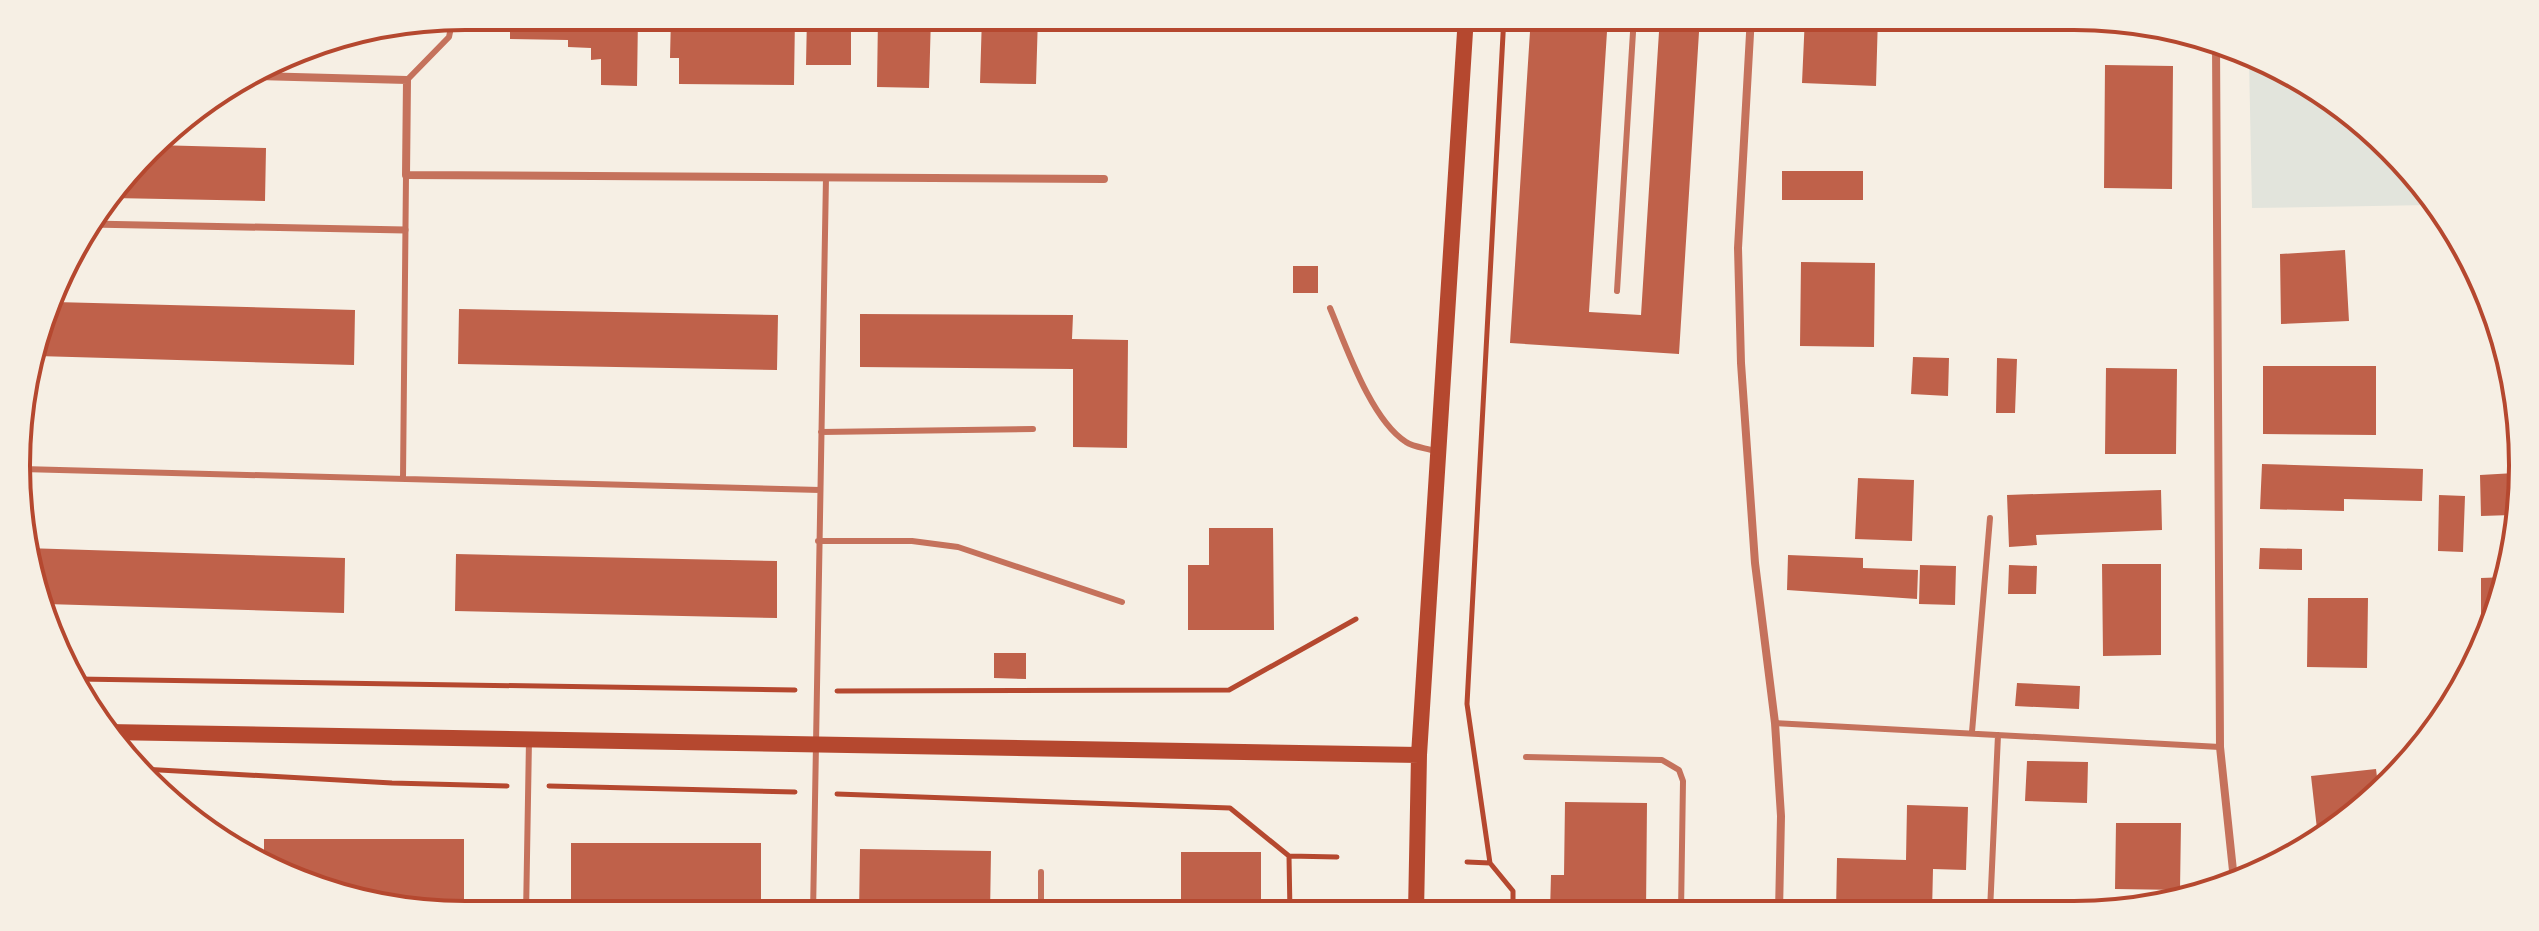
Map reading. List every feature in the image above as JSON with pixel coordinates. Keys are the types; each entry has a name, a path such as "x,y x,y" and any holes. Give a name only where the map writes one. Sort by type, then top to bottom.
{"main road":[{"path":"1416,901 1419,755 1465,30"},
{"path":"121,732 1419,755"}],"street":[{"path":"1750,30 1738,248 1741,349 1755,563 1775,723 1781,816 1779,901"},
{"path":"2216,54 2220,747 2233,871"},
{"path":"270,76 407,80 406,175 1104,179"},
{"path":"103,224 405,230"}],"lane":[{"path":"1617,291 1633,30"},
{"path":"407,80 449,37 450,31"},
{"path":"403,479 406,175"},
{"path":"813,901 826,177"},
{"path":"1330,308 1359,375 1389,426 1407,443 1439,452"},
{"path":"821,432 1033,429"},
{"path":"30,469 820,490"},
{"path":"1972,732 1990,518"},
{"path":"818,541 912,541 958,547 1122,602"},
{"path":"1775,723 2220,747"},
{"path":"1990,901 1998,735"},
{"path":"526,901 529,740"},
{"path":"1526,757 1662,760 1679,770 1683,781 1681,901"},
{"path":"1041,872 1041,901"}],"path":[{"path":"1503,30 1467,704 1490,863 1513,891 1513,901"},
{"path":"86,679 817,691 1229,690 1356,619"},
{"path":"155,770 392,783 815,793 1230,808 1289,856 1337,857"},
{"path":"1289,856 1290,901"},
{"path":"1467,862 1490,863"}],"shaded area":[{"path":"2249,67 2291,88 2339,120 2401,178 2423,205 2252,208"}],"building":[{"path":"510,30 638,30 637,86 601,85 601,59 591,60 591,48 568,47 568,40 510,39"},
{"path":"671,30 795,30 794,85 679,84 679,58 670,58"},
{"path":"807,30 851,30 851,65 806,65"},
{"path":"878,30 931,30 929,88 877,87"},
{"path":"982,30 1038,30 1036,84 980,83"},
{"path":"1530,30 1607,30 1589,312 1641,315 1659,30 1699,30 1679,354 1510,343"},
{"path":"1804,30 1878,30 1876,86 1802,83"},
{"path":"2105,65 2173,66 2172,189 2104,188"},
{"path":"171,145 266,148 265,201 121,198"},
{"path":"1782,171 1863,171 1863,200 1782,200"},
{"path":"2345,250 2349,321 2281,324 2280,254"},
{"path":"1801,262 1875,263 1874,347 1800,346"},
{"path":"1293,266 1318,266 1318,293 1293,293"},
{"path":"62,302 355,310 354,365 44,356"},
{"path":"459,309 778,315 777,370 458,364"},
{"path":"860,314 1073,315 1072,339 1128,340 1127,448 1073,447 1073,369 860,367"},
{"path":"1913,357 1949,358 1948,396 1911,394"},
{"path":"1997,358 2017,359 2015,413 1996,413"},
{"path":"2263,366 2376,366 2376,435 2263,434"},
{"path":"2106,368 2177,369 2176,454 2105,454"},
{"path":"2262,464 2423,469 2422,501 2344,499 2344,511 2260,509"},
{"path":"2509,473 2506,515 2481,516 2480,475"},
{"path":"1858,478 1914,480 1912,541 1855,539"},
{"path":"2161,490 2162,530 2036,535 2037,545 2009,547 2007,495"},
{"path":"2439,495 2465,496 2463,552 2438,551"},
{"path":"1209,528 1273,528 1274,630 1188,630 1188,565 1209,565"},
{"path":"38,548 345,558 344,613 53,604"},
{"path":"2260,548 2302,549 2302,570 2259,569"},
{"path":"456,554 777,561 777,618 455,611"},
{"path":"1788,555 1863,558 1863,568 1918,570 1917,599 1787,590"},
{"path":"2102,564 2161,564 2161,655 2103,656"},
{"path":"1920,565 1956,566 1955,605 1919,604"},
{"path":"2009,565 2037,566 2036,594 2008,594"},
{"path":"2481,578 2494,578 2481,618"},
{"path":"2308,598 2368,598 2367,668 2307,667"},
{"path":"994,653 1026,653 1026,679 994,678"},
{"path":"2017,683 2080,686 2079,709 2015,706"},
{"path":"2027,761 2088,762 2087,803 2025,801"},
{"path":"2376,769 2377,777 2317,827 2311,776"},
{"path":"1565,802 1647,803 1646,901 1550,901 1551,875 1564,875"},
{"path":"1907,805 1968,807 1966,870 1933,869 1932,901 1836,901 1837,858 1906,860"},
{"path":"2116,823 2181,823 2180,887 2115,889"},
{"path":"264,839 464,839 464,901 381,893 326,878 264,851"},
{"path":"571,843 761,843 761,901 571,901"},
{"path":"860,849 991,851 990,901 859,901"},
{"path":"1181,852 1261,852 1261,901 1181,901"}]}
